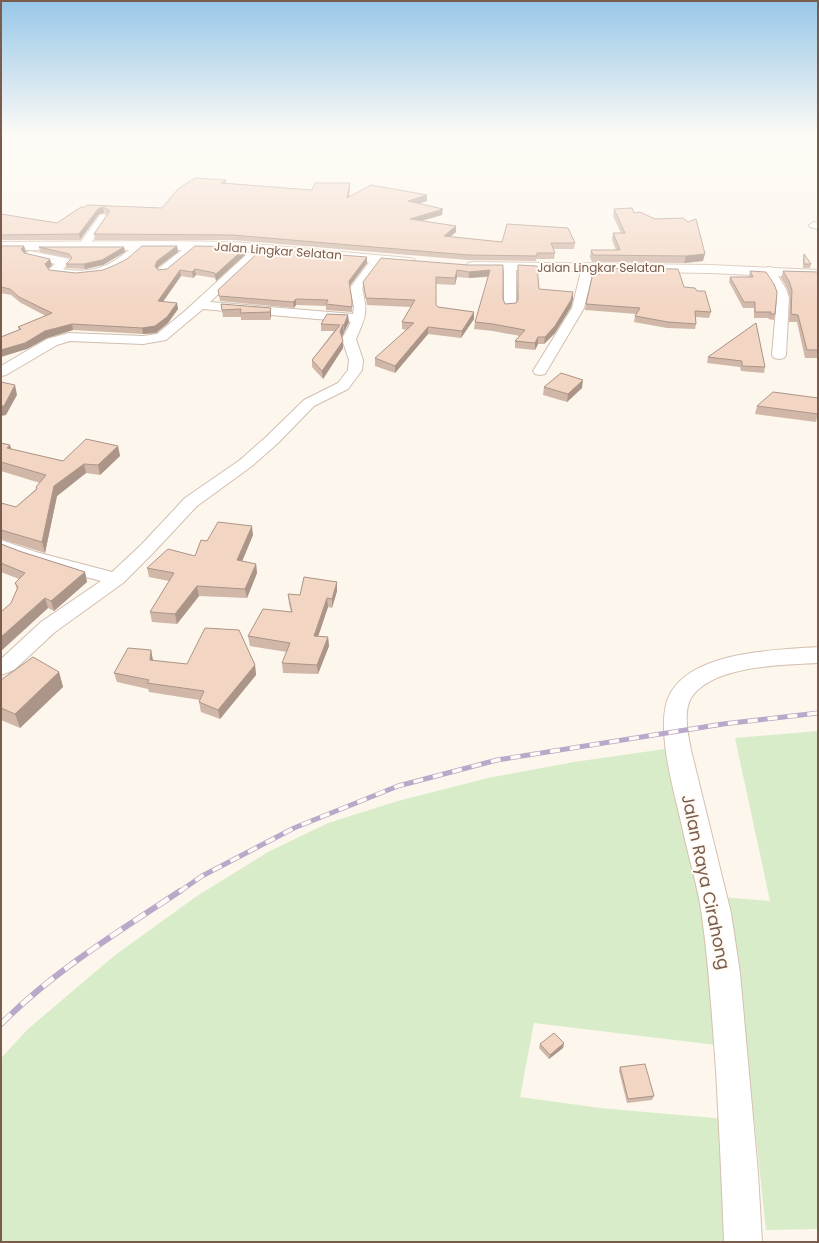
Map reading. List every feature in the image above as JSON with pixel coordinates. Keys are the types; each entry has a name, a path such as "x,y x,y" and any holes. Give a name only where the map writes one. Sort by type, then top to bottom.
{"street":[{"path":"84,245 104,217"},
{"path":"30,255 65,262 54,271 86,276 109,270 129,257 141,245"},
{"path":"163,271 195,245"},
{"name":"Jalan Lingkar Selatan","path":"1,246 195,245 260,248 421,263"},
{"path":"1,372 52,342 69,337 143,340 161,337 200,305 260,248"},
{"path":"1,668 7,665 48,627 116,579 147,549 191,502 246,463 272,440 309,403 343,386 355,370 356,360 349,339 359,318 360,307 356,288 377,260"},
{"name":"Jalan Lingkar Selatan","path":"460,266 510,268 588,267 710,269 818,274"},
{"path":"540,371 578,308 588,267"},
{"path":"510,268 510,306"},
{"path":"770,271 780,289 783,298 779,356"},
{"path":"200,305 359,318"},
{"path":"1,545 29,556 116,579"},
{"name":"Jalan Raya Cirahong","path":"743,1242 725,973 716,913 674,730 676,714 681,695 692,681 709,672 740,663 790,656 818,655"}],"green space":[{"path":"818,731 818,1229 766,1230 740,988 722,897 770,901 735,738"},
{"path":"672,748 705,919 716,1045 534,1023 520,1097 600,1108 725,1119 734,1242 1,1242 1,1058 28,1029 114,956 197,896 268,852 328,823 398,801 488,778 574,762"}],"building":[{"path":"173,195 348,195 347,198 353,195 427,195 408,201 443,209 410,219 456,226 444,236 502,242 507,224 568,228 575,243 551,243 555,253 537,253 537,256 468,255 232,235 94,234 109,212 109,210 103,207 98,209 79,234 1,235 1,214 57,223 81,207 85,207 87,205 162,208"},
{"path":"632,208 634,213 640,212 655,219 683,218 688,222 696,219 705,254 686,256 593,255 591,250 620,250 613,233 625,233 614,209"},
{"path":"1,246 24,246 21,249 24,253 50,259 45,264 49,270 76,273 103,270 127,259 142,246 177,246 157,261 155,266 158,270 167,269 195,246 246,247 215,275 215,273 195,269 192,272 180,270 158,301 177,303 167,317 155,326 142,328 72,324 45,331 25,343 1,350 1,337 21,329 18,327 52,313 19,297 10,289 1,287"},
{"path":"39,247 124,247 102,260 84,264 66,264 72,258 69,254"},
{"path":"262,249 367,257 349,281 352,307 326,304 328,300 296,299 293,302 219,296 218,290"},
{"path":"804,254 811,264 804,264"},
{"path":"381,258 468,265 503,265 503,299 505,304 516,303 518,300 518,265 537,266 539,289 573,292 571,300 555,326 545,337 538,337 535,343 515,341 525,330 475,322 490,270 469,272 457,270 455,278 436,277 436,305 438,307 474,312 462,331 428,327 395,366 375,358 414,323 402,322 415,300 366,298 363,282"},
{"path":"597,268 678,269 684,287 695,288 697,291 705,291 711,312 695,311 696,324 668,322 635,316 640,308 586,304 593,273 600,274"},
{"path":"750,271 766,272 774,284 777,292 775,314 770,314 771,312 755,312 755,302 744,302 730,277 753,277"},
{"path":"783,271 818,272 818,350 807,350 798,315 791,314 792,290"},
{"path":"221,304 271,308 270,312 240,313 241,309 222,310"},
{"path":"327,314 348,315 340,331 343,341 322,371 312,360 340,325 321,324"},
{"path":"756,323 765,367 742,366 742,361 708,357"},
{"path":"561,373 583,380 568,394 544,387"},
{"path":"1,382 15,385 4,406 1,406"},
{"path":"773,392 818,398 818,414 757,406"},
{"path":"86,439 118,446 98,465 84,464 54,486 42,542 1,530 1,503 16,507 37,489 36,487 46,475 1,462 1,443 10,445 7,448 63,461"},
{"path":"218,522 252,526 237,560 256,564 245,589 197,586 175,614 150,612 174,573 147,568 168,549 195,556 201,540 207,541"},
{"path":"1,544 85,572 51,601 45,598 1,637 1,612 11,603 18,587 15,583 25,573 1,563"},
{"path":"304,577 337,582 332,599 327,598 314,636 328,637 317,665 282,663 290,643 248,636 263,609 292,612 288,594 300,595"},
{"path":"205,628 239,630 255,665 218,710 199,702 204,691 147,683 149,680 114,673 128,648 151,650 150,660 187,664"},
{"path":"33,657 59,672 15,714 1,708 1,680"},
{"path":"554,1033 564,1043 550,1055 540,1044"},
{"path":"645,1064 654,1096 628,1099 620,1067"}],"railway":[{"path":"179,892 202,876 294,828 398,786 497,760 723,724 818,713"},
{"path":"1,1024 21,1005 65,969 110,937 180,891"}]}
